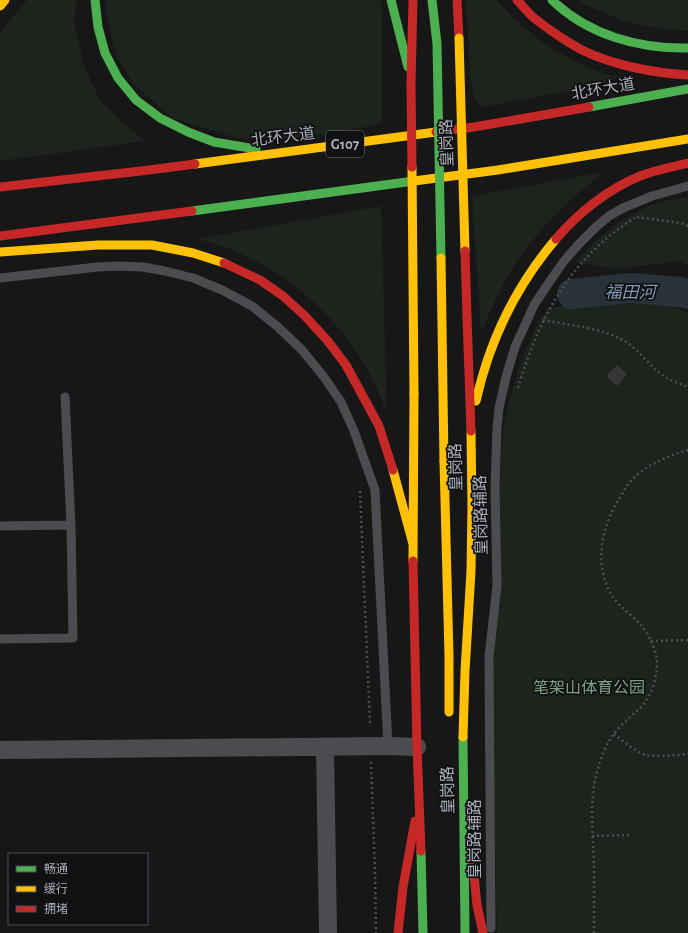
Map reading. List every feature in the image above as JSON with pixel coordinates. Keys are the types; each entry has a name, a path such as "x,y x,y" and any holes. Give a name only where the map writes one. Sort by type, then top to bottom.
{"main road":[{"path":"0,6 5,0"},
{"path":"95,0 98,27 105,53 118,78 136,100 160,118 188,132 214,142 279,153"},
{"path":"391,0 412,83"},
{"name":"皇岗路","path":"413,0 413,544 417,747 423,933"},
{"path":"432,0 437,44 449,718"},
{"name":"皇岗路","path":"457,0 472,479 470,607 464,686 462,769 465,933"},
{"path":"516,0 533,17 581,49 612,62 673,74 688,75"},
{"path":"552,0 565,12 617,39 645,45 677,49 688,48"},
{"name":"北环大道","path":"0,187 141,171 474,127 688,90"},
{"path":"0,236 498,170 688,139"},
{"path":"470,428 479,389 502,320 520,287 552,242 566,226 602,197 628,182 652,172 688,163"},
{"path":"0,252 98,245 152,245 194,252 229,265 260,280 283,296 304,315 327,340 346,365 378,426 394,475 413,544"},
{"name":"皇岗路辅路","path":"462,769 477,905 483,933"},
{"path":"398,933 403,887 419,800"},
{"path":"455,825 460,849 464,886"}],"street":[{"path":"0,750 388,746 417,747"},
{"path":"324,747 328,933"}],"lane":[{"name":"皇岗路辅路","path":"491,933 489,657 497,585 495,488 497,428 499,408 506,377 515,347 534,305 564,261 578,245 596,227 623,208 652,196 688,186"},
{"path":"0,278 97,267 143,267 165,270 193,278 222,290 252,306 278,326 302,350 324,377 341,402 354,431 376,490 388,746"},
{"path":"0,639 73,638 71,525 65,397"},
{"path":"0,526 71,525"}],"path":[{"path":"516,394 529,354 543,320 561,291 589,254 606,238 620,227 642,215"},
{"path":"637,217 681,223 688,226"},
{"path":"543,320 610,334 627,343 664,376 674,382 688,386"},
{"path":"594,933 594,866 592,836 593,786 599,764 608,743 618,728 641,706 649,696 654,684 657,664 654,648 648,636 640,624 612,596 603,571 601,554 603,537 608,518 626,486 636,476 660,460 688,450"},
{"path":"360,491 370,725"},
{"path":"651,641 688,640"},
{"path":"614,734 625,743 646,754 688,754"},
{"path":"371,760 376,933"},
{"path":"592,836 631,834"}],"green space":[{"path":"27,0 77,0 74,22 84,66 100,100 123,123 145,141 0,161 0,33"},
{"path":"106,0 381,0 382,121 373,126 282,139 259,140 237,138 172,118 133,84 116,53 107,18"},
{"path":"466,0 496,0 515,19 550,47 583,65 617,78 591,87 482,107 474,97 470,73"},
{"path":"578,0 688,0 688,31 665,30 624,21 585,5"},
{"path":"604,172 565,205 530,243 506,279 481,333 472,196"},
{"path":"688,197 688,265 680,261 615,269 575,262 592,244 621,221 658,203"},
{"path":"381,206 387,413 373,380 356,351 343,333 314,302 298,288 263,265 233,250 198,239"},
{"name":"笔架山体育公园","path":"614,304 665,304 688,312 688,933 497,933 493,748 489,674 503,431 509,401 518,371 539,321 549,307"}],"building":[{"path":"617,366 626,374 617,385 607,376"}],"waterway":[{"name":"福田河","path":"572,294 630,288 681,292 688,294"}],"traffic: fast":[{"path":"95,0 98,27 105,53 118,78 136,100 160,118 188,132 214,142 256,149"},
{"path":"391,0 408,67"},
{"path":"432,0 437,44 441,258"},
{"path":"552,0 566,12 582,22 615,38 651,46 688,48"},
{"path":"589,107 688,89"},
{"path":"192,211 414,181"},
{"path":"463,737 465,933"},
{"path":"421,851 423,933"}],"traffic: slow":[{"path":"0,6 5,0"},
{"path":"459,38 465,251"},
{"path":"195,164 436,132"},
{"path":"414,181 498,170 688,139"},
{"path":"412,167 414,394"},
{"path":"476,401 489,356 506,315 528,276 556,239"},
{"path":"0,252 98,245 152,245 193,253 224,263"},
{"path":"441,258 444,461"},
{"path":"413,561 414,394"},
{"path":"463,737 471,571 471,431"},
{"path":"444,461 449,712"},
{"path":"393,470 413,544"}],"traffic: jam":[{"path":"412,167 411,83 413,0"},
{"path":"457,0 459,38"},
{"path":"517,0 532,16 545,26 574,46 592,55 619,64 647,70 688,75"},
{"path":"436,132 589,107"},
{"path":"556,239 584,211 605,195 628,181 658,170 688,163"},
{"path":"0,187 195,164"},
{"path":"0,236 192,211"},
{"path":"465,251 467,317"},
{"path":"224,263 260,280 283,296 304,315 327,340 346,365 379,426 393,470"},
{"path":"467,317 471,431"},
{"path":"413,561 421,851"},
{"path":"398,933 403,887 415,821"},
{"path":"472,857 477,905 483,933"}]}
